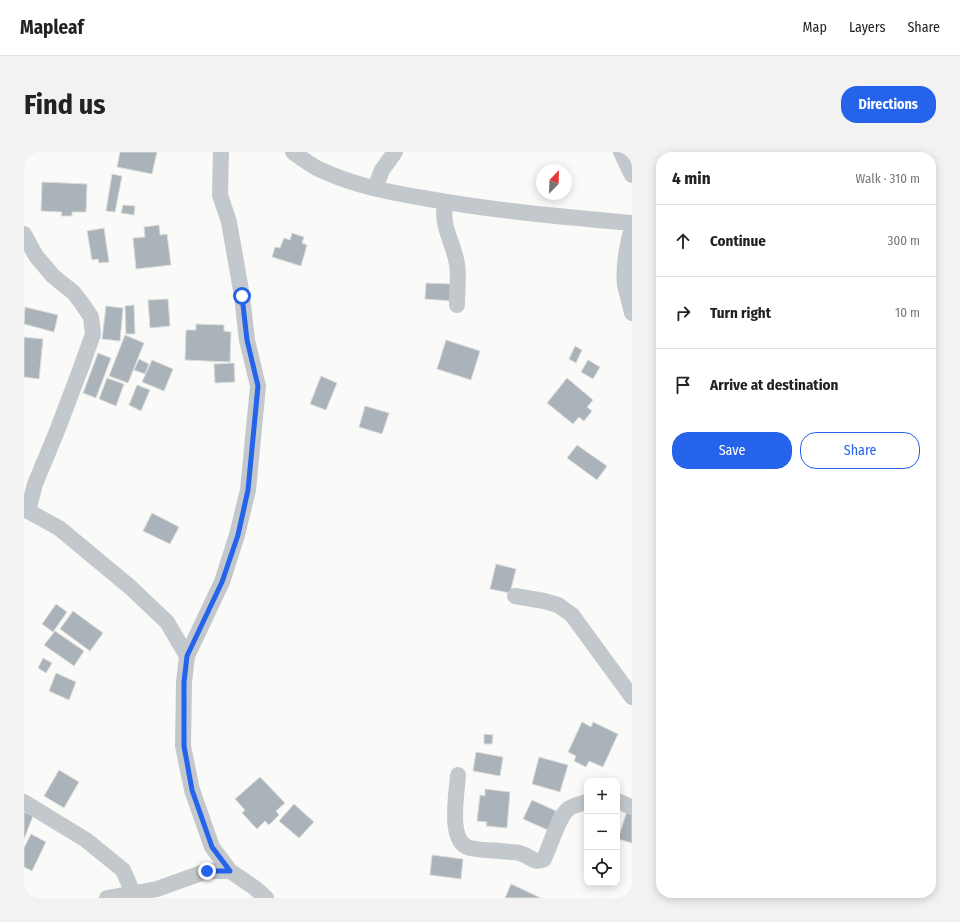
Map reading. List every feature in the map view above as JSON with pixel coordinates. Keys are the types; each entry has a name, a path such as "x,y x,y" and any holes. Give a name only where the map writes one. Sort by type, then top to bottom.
{"street":[{"path":"221,152 220,195 229,222 242,296 247,340 258,386 248,490 238,535 222,582 187,656 184,682 184,746 192,790 212,847 230,871 255,888 266,898"},
{"path":"293,152 320,170 352,182 399,194 517,212 632,223"},
{"path":"375,188 382,170 395,152"},
{"path":"623,153 632,175"},
{"path":"445,202 445,225 457,264 457,305"},
{"path":"632,228 626,255 624,274 625,285 632,313"},
{"path":"24,234 36,256 53,276 74,293 83,305 91,317 93,334 26,510 59,528 130,587 167,622 187,656"},
{"path":"515,596 558,605 572,615 632,697"},
{"path":"458,775 455,824 456,835 460,842 468,848 522,854 534,861 539,861 544,859 561,818 567,810 575,805 584,803"},
{"path":"24,802 86,840 123,870 133,893"},
{"path":"620,802 632,807"},
{"path":"107,898 157,889 207,871 230,871"}],"building":[{"path":"120,152 157,152 152,174 117,167"},
{"path":"112,174 122,176 115,212 106,211"},
{"path":"42,182 87,184 86,212 72,212 72,216 61,216 62,212 41,211"},
{"path":"123,205 135,206 134,215 121,213"},
{"path":"159,225 160,235 167,234 171,265 136,269 133,238 145,237 144,227"},
{"path":"104,228 109,262 99,263 98,259 92,260 87,231"},
{"path":"292,233 304,237 302,243 307,245 301,266 272,257 275,247 280,248 284,238 290,240"},
{"path":"426,283 452,284 451,301 425,299"},
{"path":"168,299 170,326 150,328 148,300"},
{"path":"134,305 135,334 126,334 125,306"},
{"path":"106,306 123,308 120,341 102,339"},
{"path":"25,307 58,315 54,332 24,324"},
{"path":"196,324 224,325 224,331 231,332 230,362 185,360 186,330 196,330"},
{"path":"125,335 144,343 128,383 109,376"},
{"path":"24,337 43,339 39,379 24,377"},
{"path":"446,340 480,351 471,380 437,369"},
{"path":"575,346 582,350 576,363 569,359"},
{"path":"98,353 111,358 96,398 83,393"},
{"path":"139,359 149,364 145,374 134,370"},
{"path":"152,360 173,369 164,391 142,382"},
{"path":"588,360 600,367 593,379 581,372"},
{"path":"234,363 235,382 215,383 214,364"},
{"path":"321,376 337,383 326,410 310,404"},
{"path":"107,378 124,384 116,406 99,399"},
{"path":"567,378 593,400 587,407 592,411 584,421 579,417 573,424 547,403"},
{"path":"137,385 150,390 141,411 129,405"},
{"path":"365,406 389,413 382,434 359,427"},
{"path":"577,445 607,466 597,480 567,458"},
{"path":"152,513 179,527 170,544 143,531"},
{"path":"496,564 516,569 510,593 490,589"},
{"path":"56,604 67,612 53,632 42,624"},
{"path":"73,611 103,633 90,651 60,629"},
{"path":"55,631 84,651 74,666 44,645"},
{"path":"43,658 52,663 46,673 38,668"},
{"path":"56,673 76,682 69,700 49,691"},
{"path":"582,722 591,727 593,722 618,734 603,767 589,761 586,767 574,761 576,756 568,752"},
{"path":"484,734 493,735 492,744 484,744"},
{"path":"476,752 503,757 500,776 473,771"},
{"path":"539,757 568,765 560,792 532,784"},
{"path":"59,770 79,782 64,808 44,796"},
{"path":"260,777 285,803 276,811 279,815 269,825 265,821 257,829 242,813 245,810 235,799"},
{"path":"485,789 510,792 507,828 486,826 487,822 477,821 480,795 485,796"},
{"path":"532,800 556,811 548,830 523,819"},
{"path":"294,804 314,822 299,838 279,821"},
{"path":"627,811 632,812 632,843 620,840 620,833"},
{"path":"24,812 33,816 24,839"},
{"path":"31,834 46,842 32,871 24,867 24,848"},
{"path":"432,855 463,859 461,879 430,875"},
{"path":"511,884 541,898 505,898"}],"route":[{"path":"207,871 230,871 212,847 192,790 184,746 184,682 187,656 222,582 238,535 248,490 258,386 247,340 242,296"}]}
